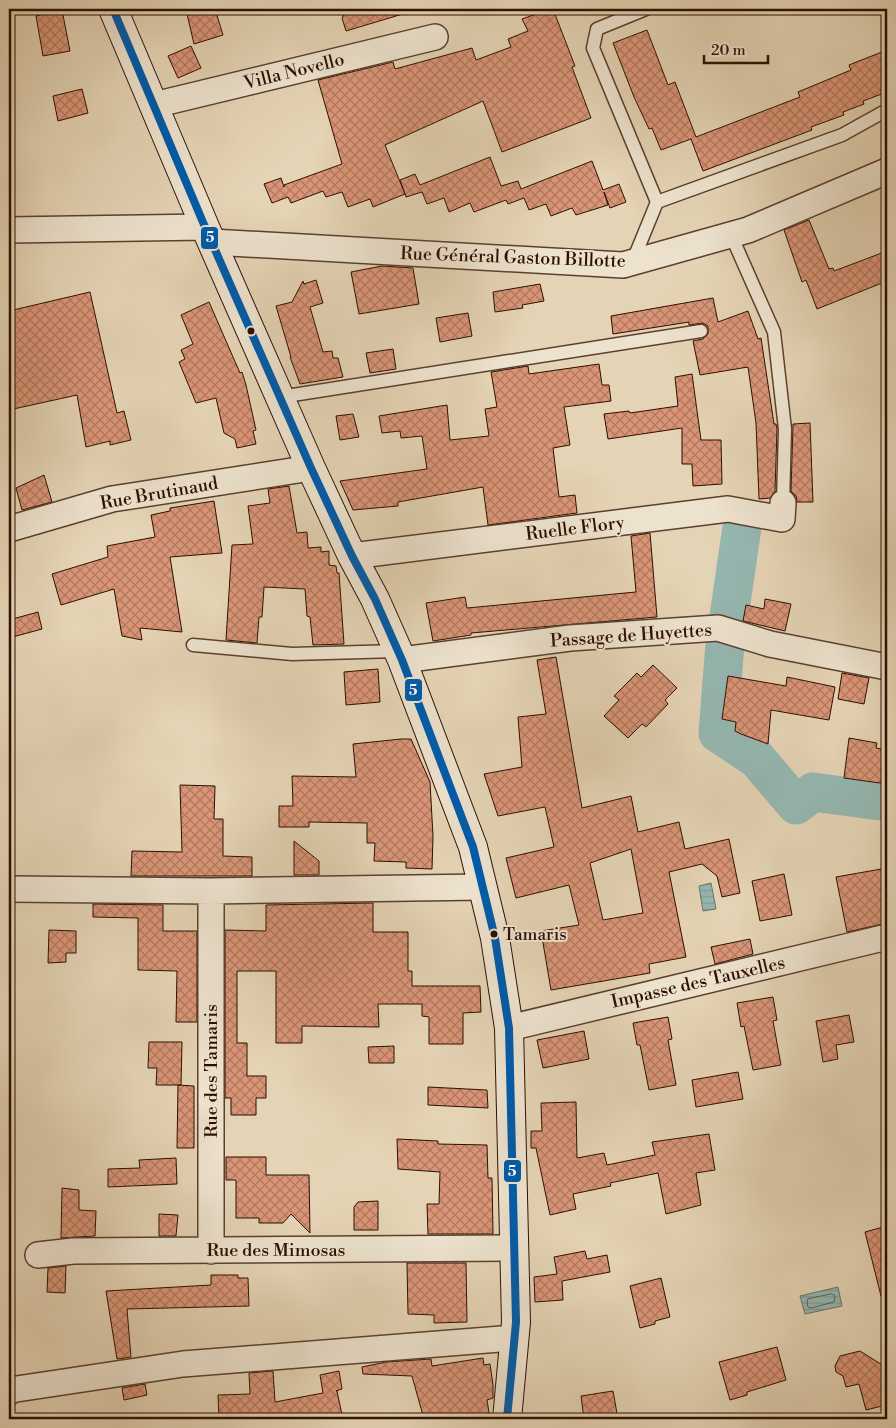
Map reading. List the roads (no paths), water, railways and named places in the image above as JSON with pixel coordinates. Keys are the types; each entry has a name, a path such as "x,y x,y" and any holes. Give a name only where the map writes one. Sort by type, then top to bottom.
{"street":[{"path":"113,9 208,234 311,468 400,655 473,847 495,938 509,1028 516,1322 507,1419"},
{"name":"Villa Novello","path":"154,105 435,37"},
{"name":"Rue Général Gaston Billotte","path":"9,230 208,234 623,266 748,230 887,171"},
{"name":"Rue Brutinaud","path":"9,529 112,499 311,468"},
{"name":"Ruelle Flory","path":"352,556 728,509 782,519 783,503"},
{"name":"Passage de Huyettes","path":"400,655 570,638 726,630 770,644 887,666"},
{"path":"10,889 211,891 482,887"},
{"name":"Rue des Tamaris","path":"211,891 211,1251"},
{"name":"Impasse des Tauxelles","path":"509,1028 887,937"},
{"name":"Rue des Mimosas","path":"38,1255 73,1251 514,1248"},
{"path":"9,1392 10,1390 183,1364 514,1338"}],"lane":[{"path":"632,263 657,202 593,48 597,29 646,9"},
{"path":"657,202 842,134 887,110"},
{"path":"731,235 774,332 785,429 783,503"},
{"path":"280,397 701,331"},
{"path":"193,645 292,654 400,655"}],"water":[{"path":"711,883 716,909 703,911 699,886"},
{"path":"838,1287 842,1306 805,1314 800,1296"}],"waterway":[{"path":"742,527 725,644 718,733 757,759 796,805 813,792 887,802"}],"place":[{"name":"Tamaris","path":"494,934"}]}
